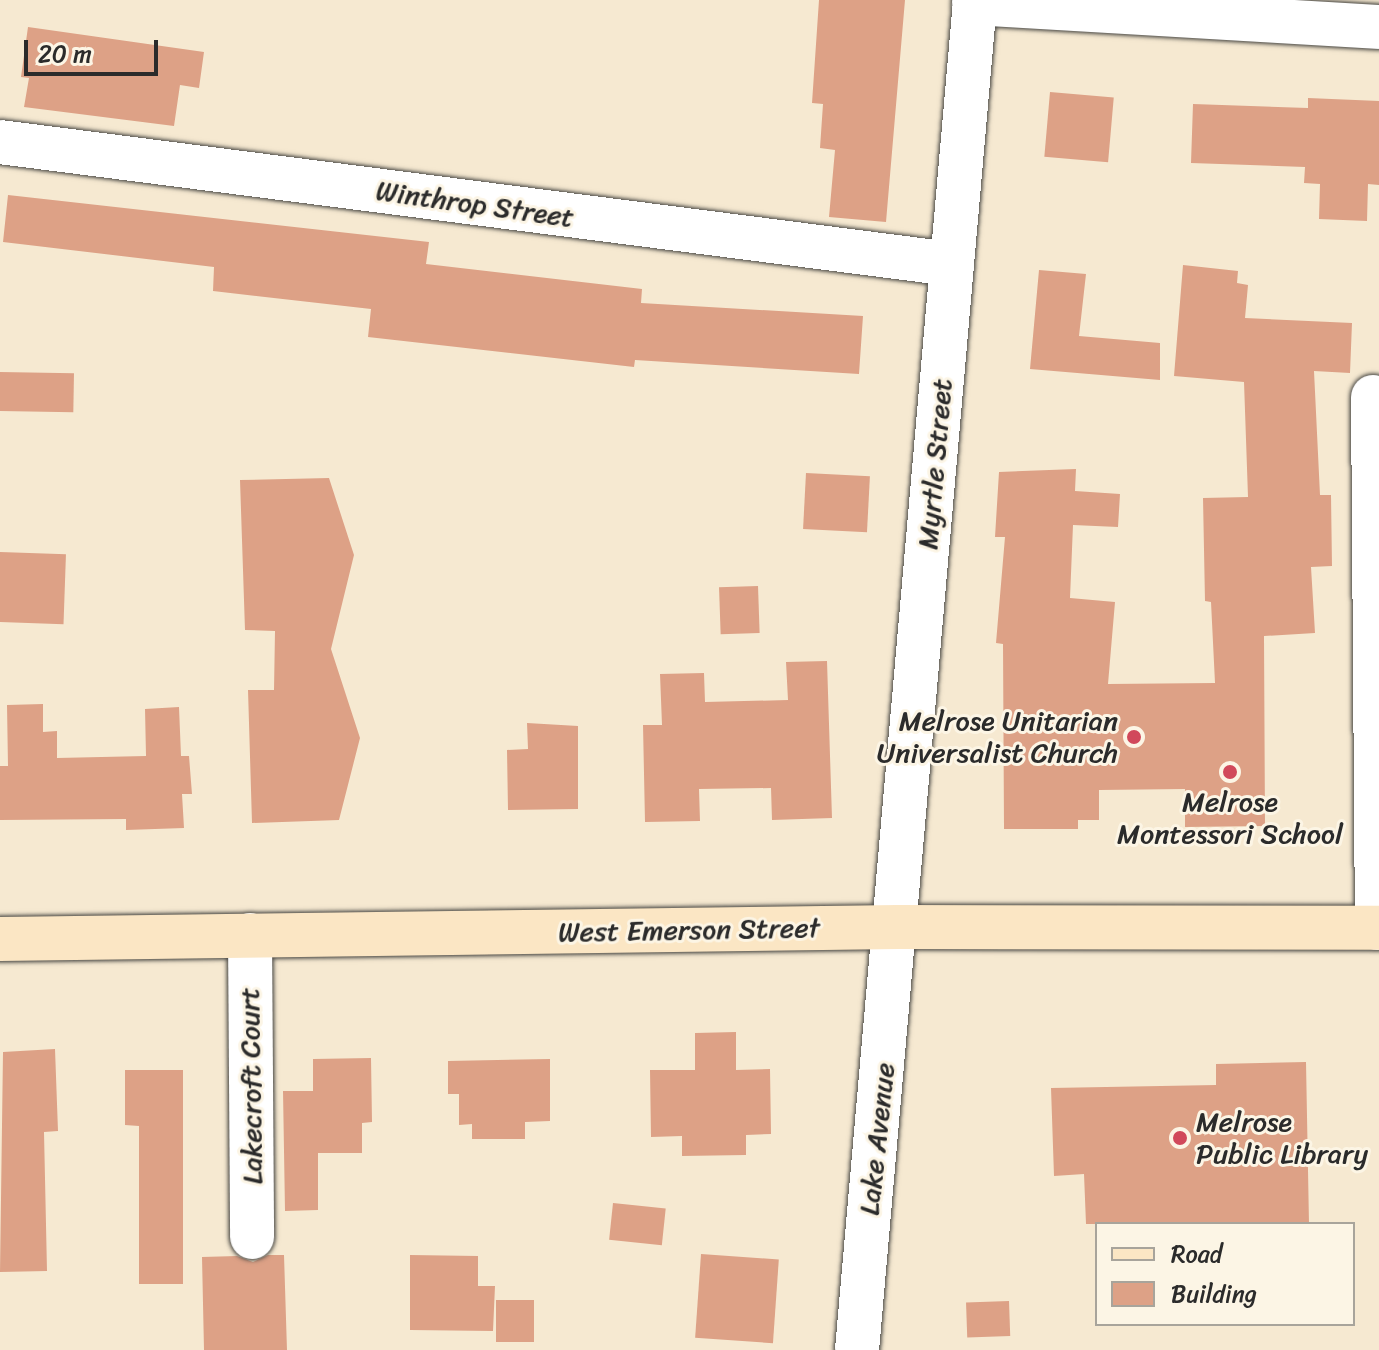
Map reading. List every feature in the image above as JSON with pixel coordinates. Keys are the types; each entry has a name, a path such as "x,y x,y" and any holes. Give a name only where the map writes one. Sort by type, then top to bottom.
{"street":[{"path":"974,2 1379,27"},
{"name":"Myrtle Street","path":"898,927 974,2"},
{"name":"Winthrop Street","path":"0,142 951,264"},
{"path":"1373,397 1378,928"},
{"name":"West Emerson Street","path":"0,939 898,927 1378,928"},
{"name":"Lake Avenue","path":"857,1350 898,927"},
{"name":"Lakecroft Court","path":"250,935 252,1237"}],"building":[{"path":"819,0 905,0 886,222 829,217 835,150 820,148 823,104 812,103"},
{"path":"28,27 204,52 199,88 180,85 174,126 24,107 29,78 21,77"},
{"path":"1050,92 1114,98 1108,162 1044,157"},
{"path":"1308,98 1379,101 1379,185 1368,184 1367,221 1319,219 1320,184 1304,183 1305,167 1191,163 1193,104 1308,108"},
{"path":"8,195 429,242 426,264 642,289 641,303 863,316 859,374 635,360 634,367 368,337 371,309 213,291 214,267 3,242"},
{"path":"1183,265 1238,271 1237,283 1248,285 1245,318 1352,323 1350,373 1314,371 1320,495 1331,495 1332,566 1311,567 1315,633 1264,636 1265,826 1185,827 1185,789 1099,790 1099,820 1078,820 1078,829 1004,829 1003,644 996,643 1005,537 995,537 999,472 1076,469 1075,491 1120,494 1118,527 1073,525 1070,598 1115,602 1108,684 1215,683 1211,602 1205,601 1203,498 1248,497 1244,382 1174,376"},
{"path":"1039,270 1086,274 1079,336 1160,343 1160,380 1030,369"},
{"path":"0,372 74,373 73,412 0,411"},
{"path":"806,473 870,476 867,532 803,529"},
{"path":"329,478 354,555 331,649 360,738 339,820 252,823 248,690 274,690 275,631 245,630 240,480"},
{"path":"0,552 66,554 64,624 0,622"},
{"path":"758,586 760,633 721,634 719,587"},
{"path":"827,661 832,818 772,820 771,788 699,789 700,821 645,822 643,725 662,725 660,674 704,673 705,702 788,700 786,662"},
{"path":"43,704 43,732 57,731 57,758 146,756 145,709 179,707 181,756 189,756 192,794 182,794 184,828 126,830 126,819 0,820 0,766 8,766 7,705"},
{"path":"527,723 578,726 578,809 508,810 507,750 528,749"},
{"path":"736,1032 736,1070 770,1069 771,1134 746,1135 746,1155 682,1156 682,1136 651,1137 650,1070 695,1070 695,1033"},
{"path":"55,1049 58,1131 44,1132 47,1271 0,1272 3,1052"},
{"path":"371,1058 372,1122 362,1123 362,1153 318,1153 318,1210 285,1211 283,1091 313,1091 313,1059"},
{"path":"550,1059 550,1121 525,1122 525,1139 472,1139 472,1124 459,1125 459,1094 448,1094 448,1061"},
{"name":"Melrose Public Library","path":"1306,1062 1309,1222 1086,1224 1084,1174 1054,1176 1051,1088 1216,1085 1216,1064"},
{"path":"125,1070 183,1070 183,1284 139,1284 139,1126 125,1125"},
{"path":"613,1203 666,1209 662,1245 609,1240"},
{"path":"701,1254 779,1259 773,1343 695,1338"},
{"path":"268,1255 284,1255 287,1350 204,1350 202,1257 237,1256 253,1262"},
{"path":"410,1255 478,1256 478,1286 495,1286 493,1331 410,1330"},
{"path":"496,1300 534,1300 534,1342 496,1342"},
{"path":"1009,1301 1010,1336 967,1337 966,1303"}],"place":[{"name":"Melrose Unitarian Universalist Church","path":"1134,737"},
{"name":"Melrose Montessori School","path":"1230,772"},
{"name":"Melrose Public Library","path":"1180,1138"}]}
